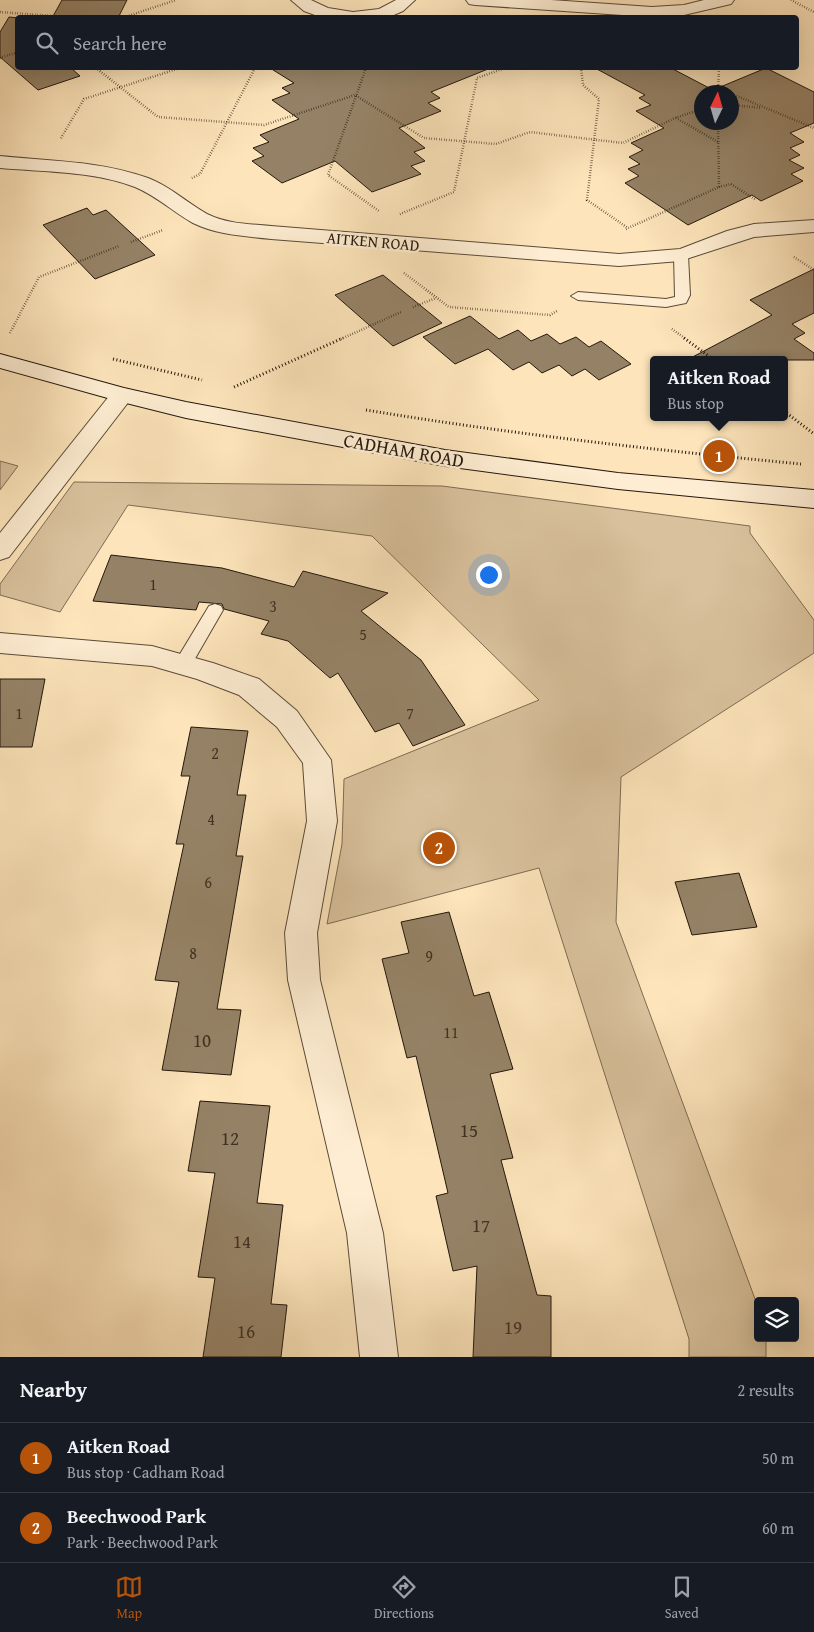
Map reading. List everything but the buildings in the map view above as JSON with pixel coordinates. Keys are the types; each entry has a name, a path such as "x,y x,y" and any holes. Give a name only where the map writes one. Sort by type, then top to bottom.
{"street":[{"path":"300,0 311,8 331,15"},
{"path":"371,15 392,10 406,0"},
{"path":"475,0 652,12 684,10 725,0"},
{"name":"AITKEN ROAD","path":"0,162 126,177 145,184 198,217 220,226 360,240 618,260 648,259 681,254 754,230 814,226"},
{"name":"CADHAM ROAD","path":"0,362 122,395 270,426 445,458 618,481 814,499"},
{"path":"0,551 122,395"},
{"path":"0,643 152,656 183,664 248,687 287,719 317,760 322,821 301,933 304,980 365,1233 379,1357"}],"lane":[{"path":"578,296 666,304 681,300 683,296 681,254"},
{"path":"183,664 215,610"}],"path":[{"path":"131,15 176,0"},
{"path":"791,0 814,12"},
{"path":"0,12 40,15"},
{"path":"0,58 15,53"},
{"path":"98,70 158,117 264,125 355,95"},
{"path":"44,167 84,98 174,70"},
{"path":"160,193 200,174 254,70"},
{"path":"365,70 328,175 426,245"},
{"path":"390,219 405,211 454,192 477,78 495,70"},
{"path":"581,70 583,85 599,100 587,200 628,228"},
{"path":"718,85 719,70"},
{"path":"355,95 424,138 496,144 530,132 622,143 675,118 694,112"},
{"path":"739,97 814,128"},
{"path":"739,106 765,109"},
{"path":"675,118 718,142"},
{"path":"360,240 449,307 550,315 563,308 570,256 719,187 718,130"},
{"path":"10,333 39,277 119,246"},
{"path":"413,307 436,298"},
{"path":"243,389 234,387 401,312"},
{"path":"5,332 19,336"},
{"path":"105,357 206,381"},
{"path":"358,409 476,428 618,446 804,464"},
{"path":"788,414 814,434"}],"shaded area":[{"path":"0,461 18,466 0,490"},
{"path":"74,482 442,486 750,526 750,533 814,620 814,653 621,777 616,922 754,1297 754,1342 766,1342 766,1357 689,1357 689,1339 539,868 327,924 342,844 344,779 539,700 372,536 128,505 60,612 0,595 0,584"}],"place":[{"name":"Aitken Road","path":"719,456"},
{"name":"Beechwood Park","path":"439,848"}]}
